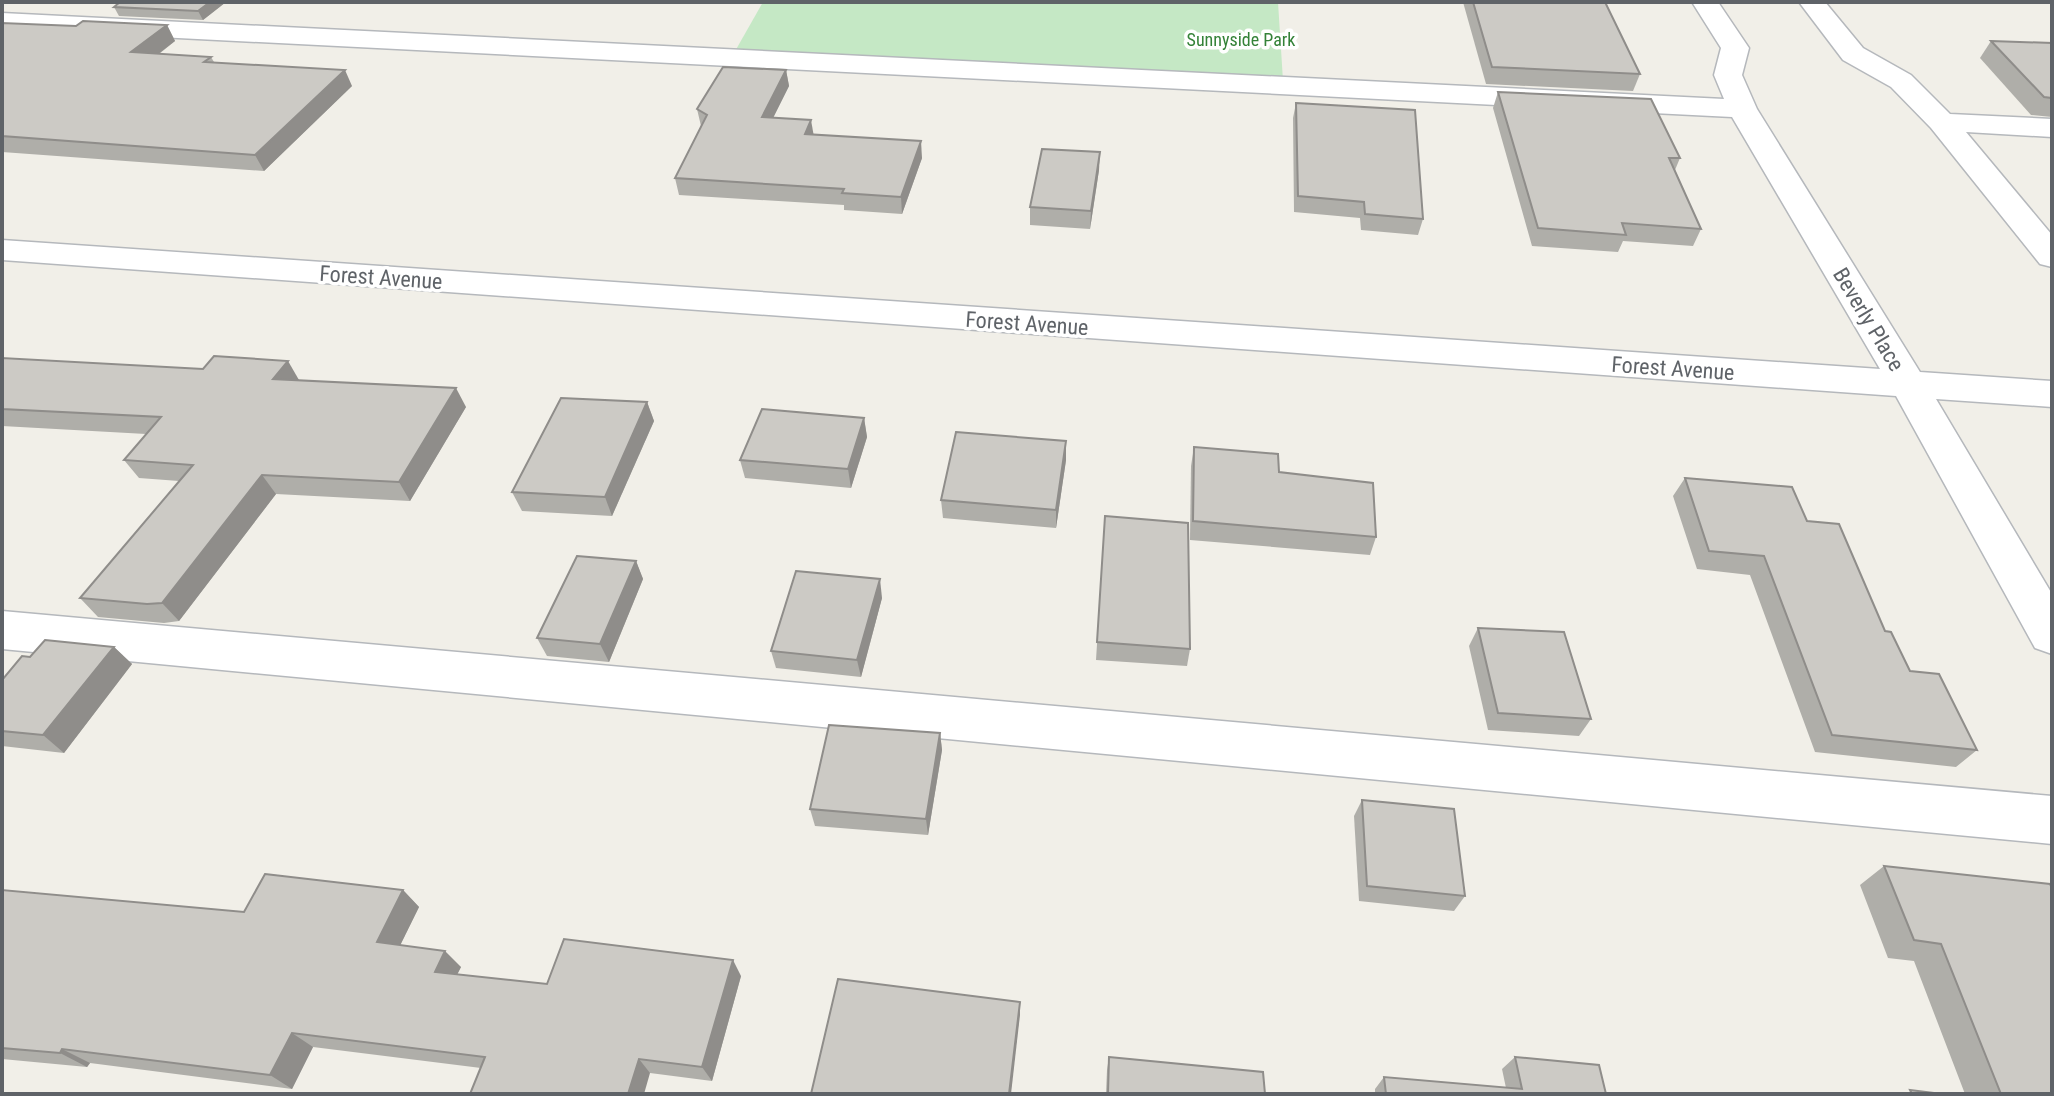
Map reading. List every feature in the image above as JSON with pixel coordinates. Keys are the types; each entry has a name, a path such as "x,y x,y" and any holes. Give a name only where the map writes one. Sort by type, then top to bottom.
{"street":[{"name":"Beverly Place","path":"1705,2 1735,48 1728,75 1742,109 1909,385 2052,635"},
{"path":"1812,2 1853,54 1901,81 1942,122 2052,257"},
{"path":"2,21 1742,109"},
{"path":"1942,122 2052,128"},
{"name":"Forest Avenue","path":"2,250 2052,394"},
{"path":"2,630 2052,820"}],"green space":[{"name":"Sunnyside Park","path":"763,2 1278,2 1283,81 734,53"}],"building":[{"path":"120,2 210,2 198,11 114,7"},
{"path":"1473,2 1605,2 1640,74 1492,67"},
{"path":"83,21 167,25 131,52 211,57 204,62 345,70 255,155 2,136 2,23 76,26"},
{"path":"1991,41 2052,43 2052,98 2044,97"},
{"path":"723,67 786,70 762,117 811,120 805,134 921,141 901,197 842,193 844,189 675,178 707,115 697,109"},
{"path":"1498,92 1651,99 1680,158 1669,158 1701,229 1622,223 1626,235 1538,228"},
{"path":"1296,103 1415,110 1423,219 1365,214 1364,202 1298,196"},
{"path":"1042,149 1100,152 1091,211 1030,207"},
{"path":"214,356 288,361 273,379 456,388 399,482 262,475 162,603 80,598 193,465 124,460 161,417 2,409 2,358 203,369"},
{"path":"561,398 647,402 605,497 512,492"},
{"path":"762,409 864,418 848,469 740,460"},
{"path":"956,432 1066,441 1056,510 941,500"},
{"path":"1194,447 1278,454 1279,472 1373,483 1376,537 1193,521"},
{"path":"1685,478 1792,487 1807,521 1839,524 1885,631 1891,632 1910,671 1939,674 1977,750 1832,735 1764,556 1709,551"},
{"path":"1105,516 1188,523 1190,649 1097,642"},
{"path":"577,556 636,561 600,644 537,638"},
{"path":"796,571 880,579 857,660 771,651"},
{"path":"1478,628 1564,632 1591,719 1498,713"},
{"path":"45,640 114,647 43,735 2,731 2,680 22,656 30,657"},
{"path":"829,725 940,733 926,819 810,809"},
{"path":"1362,800 1454,809 1465,896 1367,886"},
{"path":"1884,866 2050,884 2052,1094 2001,1094 1941,944 1914,940"},
{"path":"265,874 403,890 377,942 445,951 435,972 547,984 564,939 733,960 702,1067 639,1059 628,1094 470,1094 485,1057 292,1033 270,1075 62,1049 60,1053 2,1048 2,890 244,912"},
{"path":"838,979 1020,1002 1009,1094 811,1094"},
{"path":"1109,1057 1263,1072 1265,1094 1108,1094"},
{"path":"1515,1057 1599,1065 1606,1094 1386,1094 1384,1077 1522,1089"},
{"path":"1910,1090 1942,1094 1912,1094"}]}
